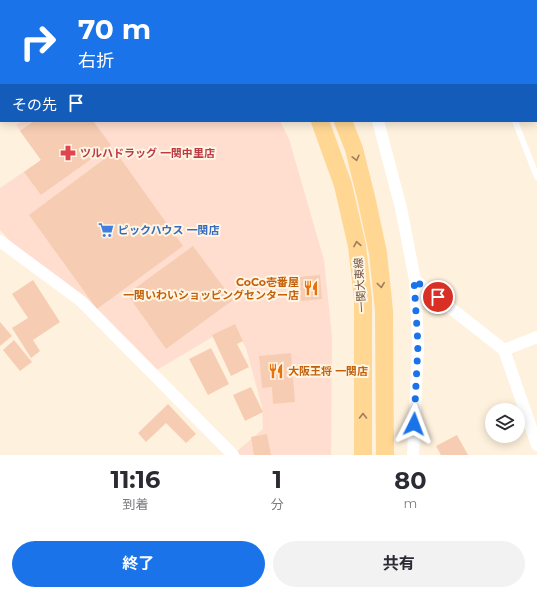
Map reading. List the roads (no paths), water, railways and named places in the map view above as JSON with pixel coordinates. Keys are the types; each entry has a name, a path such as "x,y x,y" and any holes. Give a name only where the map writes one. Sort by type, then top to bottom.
{"main road":[{"name":"一関大東線","path":"320,122 343,185 357,246 363,299 363,455"},
{"name":"一関大東線","path":"343,122 354,149 378,253 384,311 385,455"}],"street":[{"path":"378,122 401,208 414,280 418,345 413,455"},
{"path":"0,241 81,300 233,455"},
{"path":"414,280 504,350 537,445"},
{"path":"504,350 537,337"}],"lane":[{"path":"515,122 537,177"}],"place":[{"name":"ツルハドラッグ 一関中里店","path":"68,153"},
{"name":"ピックハウス 一関店","path":"106,230"},
{"name":"CoCo壱番屋 一関いわいショッピングセンター店","path":"311,288"},
{"name":"大阪王将 一関店","path":"276,371"}]}
